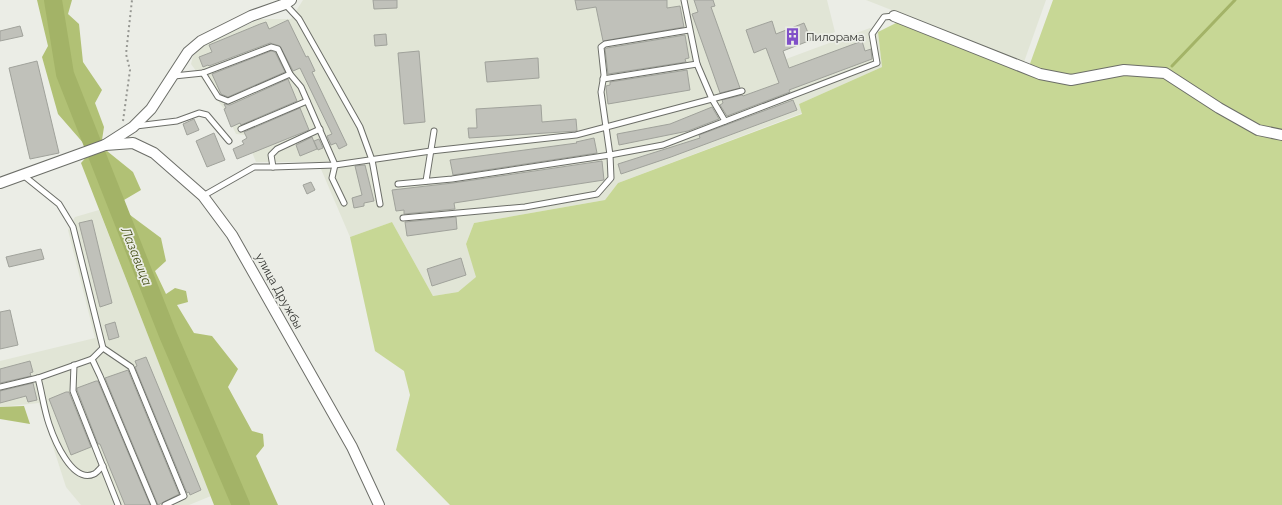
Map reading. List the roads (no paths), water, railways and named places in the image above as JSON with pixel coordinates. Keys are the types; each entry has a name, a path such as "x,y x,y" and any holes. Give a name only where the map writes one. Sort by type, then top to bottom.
{"street":[{"path":"0,183 105,145 133,127 151,109 188,52 201,41 250,16 288,2"},
{"path":"894,16 1040,74 1071,80 1124,70 1165,73 1219,108 1258,130 1282,135"},
{"name":"улица Дружбы","path":"105,145 133,143 154,153 203,196 236,242 352,447 379,505"}],"lane":[{"path":"684,0 697,64 712,99 725,121"},
{"path":"288,2 360,127 372,160 380,204"},
{"path":"398,184 452,179 610,155 663,145 877,63 872,34 884,17 894,16"},
{"path":"403,218 525,206 597,194 611,178 610,155 602,92 603,79 601,47 605,44 689,30"},
{"path":"173,76 203,73 271,47 278,49 290,74 301,87 308,101 335,165 332,178 344,203"},
{"path":"603,79 697,64"},
{"path":"203,73 218,97 228,101 290,74"},
{"path":"203,196 254,167 335,165 431,151 576,135 742,91"},
{"path":"241,129 308,101"},
{"path":"133,127 177,121 199,113 207,115 229,141"},
{"path":"273,167 271,155 277,149 320,129"},
{"path":"426,181 434,131"},
{"path":"23,175 59,204 73,227 103,348 131,367 184,496 165,505"},
{"path":"0,387 38,378 92,359 103,348"},
{"path":"92,359 154,505"},
{"path":"74,365 72,392 118,505"},
{"path":"38,378 49,423 62,453 73,470 83,475 93,474 103,466"}],"waterway":[{"name":"Лазавица","path":"53,0 65,74 168,335 241,505"},
{"path":"1172,66 1235,0"}],"place":[{"name":"Пилорама","path":"793,37"}]}
